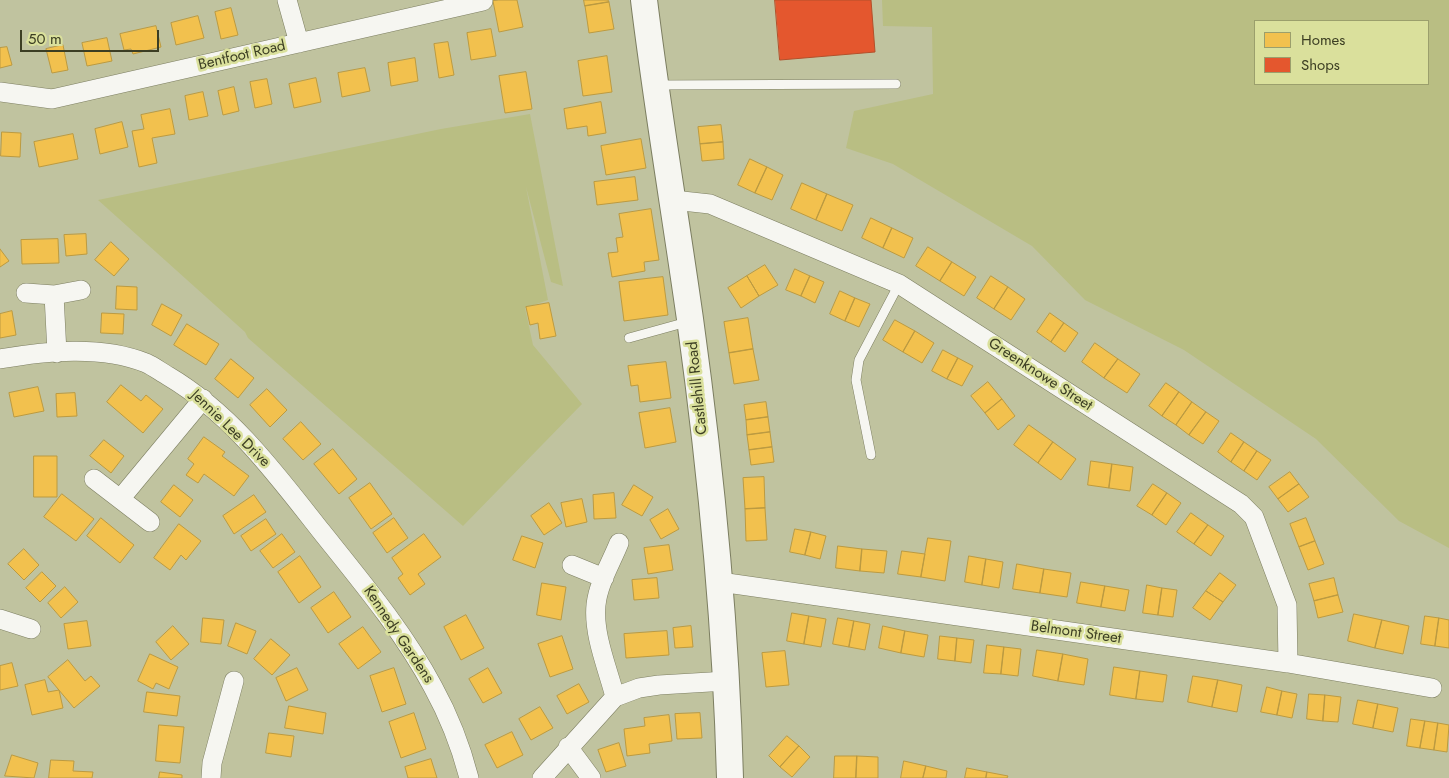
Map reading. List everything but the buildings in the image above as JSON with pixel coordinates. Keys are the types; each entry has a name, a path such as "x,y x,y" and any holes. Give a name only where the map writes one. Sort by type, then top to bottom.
{"main road":[{"name":"Castlehill Road","path":"644,0 690,322 720,582 727,681 730,778"}],"street":[{"path":"287,0 298,43"},
{"name":"Bentfoot Road","path":"0,92 52,99 483,1"},
{"name":"Greenknowe Street","path":"673,200 710,204 899,284 1241,504 1254,517 1287,605 1288,664"},
{"path":"26,293 54,295 81,290"},
{"path":"54,295 58,353"},
{"name":"Jennie Lee Drive","path":"0,359 58,353 106,353 146,363 203,399 258,452 339,554"},
{"path":"122,498 203,399"},
{"path":"94,479 122,498 150,522"},
{"path":"615,697 598,630 596,606 604,578 619,543"},
{"name":"Kennedy Gardens","path":"339,554 418,661 434,689 461,748 470,778"},
{"path":"572,565 604,578"},
{"name":"Belmont Street","path":"720,582 1288,664 1432,688"},
{"path":"0,619 31,629"},
{"path":"211,778 212,763 234,681"},
{"path":"542,778 615,697 639,688 659,684 727,681"},
{"path":"568,747 591,778"}],"lane":[{"path":"655,85 896,84"},
{"path":"871,455 856,380 858,360 899,284"},
{"path":"630,338 690,322"}],"green space":[{"path":"882,0 1449,0 1449,548 1399,521 1316,439 1184,350 1085,300 1032,246 893,164 846,148 854,111 933,94 932,27 883,26"},
{"path":"530,114 563,286 551,282 526,187 548,300 525,308 533,345 582,404 463,526 248,338 245,332 98,200 441,129"}]}
